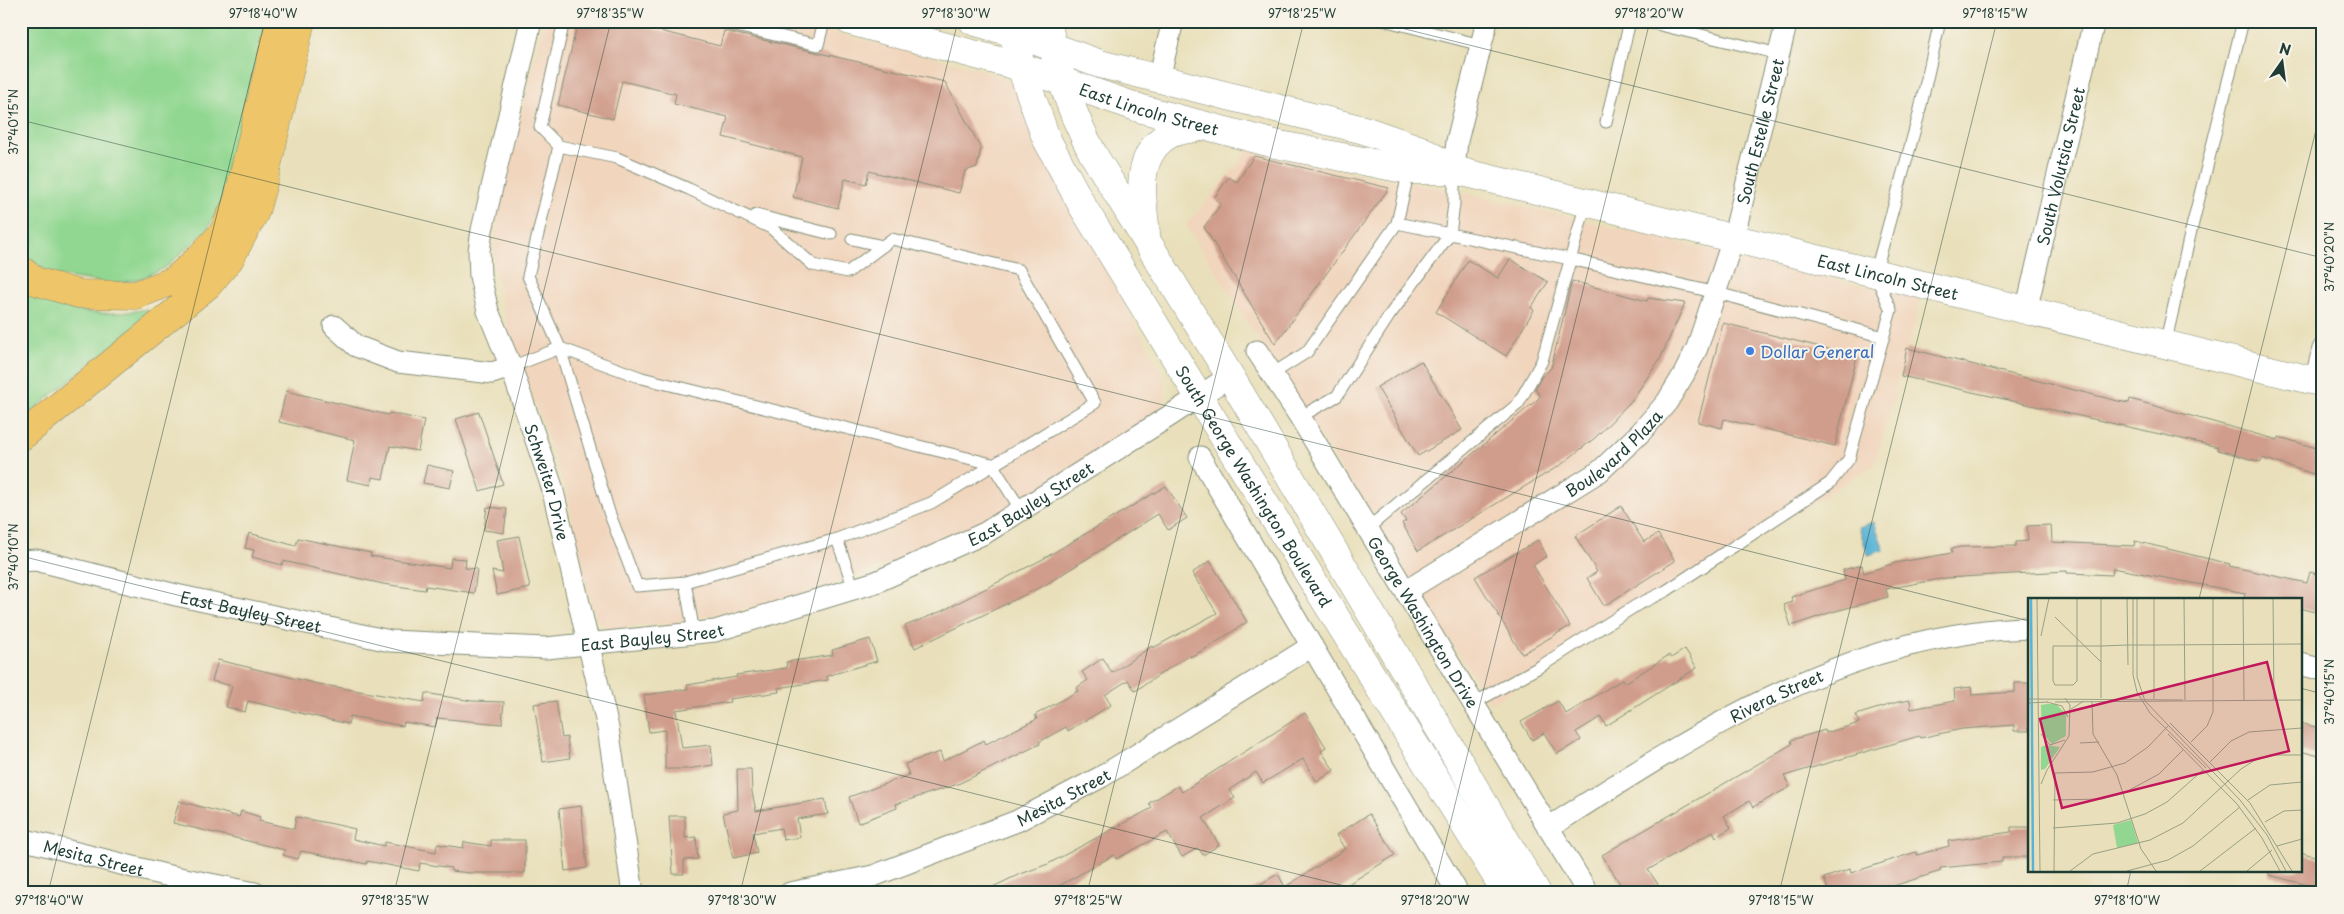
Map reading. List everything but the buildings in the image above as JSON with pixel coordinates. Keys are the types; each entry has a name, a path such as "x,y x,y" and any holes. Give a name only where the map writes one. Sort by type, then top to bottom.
{"highway":[{"path":"272,57 274,21"},
{"path":"21,270 35,281 79,294 136,295 175,280 223,233 236,203 280,21"},
{"path":"21,437 208,285 229,260 243,236 260,195 301,21"}],"street":[{"name":"Schweiter Drive","path":"531,21 479,251 480,276 488,311 511,367 552,487 608,728 633,893"},
{"name":"East Lincoln Street","path":"850,21 1021,67 1142,110 1275,144 1410,170 1454,170 2319,382"},
{"name":"East Lincoln Street","path":"973,21 1050,34 1100,64 1364,130 1420,150 1454,170"},
{"path":"1159,78 1173,21"},
{"path":"1454,170 1457,141 1487,21"},
{"name":"South Estelle Street","path":"1733,239 1787,21"},
{"name":"South Volutsia Street","path":"2026,311 2094,21"},
{"name":"South George Washington Boulevard","path":"1012,27 1021,67 1046,138 1083,207 1508,893"},
{"name":"South George Washington Boulevard","path":"1050,34 1061,82 1077,124 1093,154 1230,376 1537,893"},
{"path":"1147,242 1141,188 1145,163 1156,146 1171,134 1205,126"},
{"name":"Boulevard Plaza","path":"1406,591 1600,471 1619,455 1667,402 1684,374 1697,348 1717,293 1733,239"},
{"path":"334,326 356,346 398,362 492,373 511,367"},
{"path":"2319,382 2323,349"},
{"name":"George Washington Drive","path":"1257,351 1368,528 1588,893"},
{"name":"East Bayley Street","path":"21,561 36,560 176,595 390,640 546,648 714,631 876,582 985,533 1230,376"},
{"path":"1200,457 1312,646 1453,891"},
{"name":"Rivera Street","path":"1548,828 1708,728 1805,680 1851,662 1910,644 2003,629 2028,628"},
{"name":"Mesita Street","path":"790,893 873,876 1017,821 1101,777 1312,646"},
{"path":"2302,665 2323,670"},
{"name":"Mesita Street","path":"21,839 165,875 255,893"}],"lane":[{"path":"558,146 528,276 560,348 609,512 637,586 685,582 837,539 930,503 1095,403 1019,270 892,239 848,272 813,265 771,228 732,209 617,158 558,146 540,127 564,21"},
{"path":"716,21 818,45 824,21"},
{"path":"1387,21 1481,45"},
{"path":"1606,122 1630,21"},
{"path":"1644,21 1779,54"},
{"path":"1474,703 1541,666 1637,605 1666,591 1830,483 1849,460 1891,310 1875,274 1918,118 1940,21"},
{"path":"2165,345 2243,21"},
{"path":"1272,374 1307,352 1397,223 1410,170"},
{"path":"1300,417 1337,396 1389,316 1450,234 1454,204 1454,170"},
{"path":"1368,528 1518,404 1542,361 1586,202"},
{"path":"732,209 831,234"},
{"path":"1397,223 1570,259 1717,293 1884,337"},
{"path":"852,239 883,246"},
{"path":"511,367 560,348 642,378 992,464 1021,510"},
{"path":"837,539 854,589"},
{"path":"685,582 694,633"}],"shaded area":[{"path":"544,21 786,21 976,68 1000,77 1012,85 1025,103 1099,256 1165,381 1165,398 1160,409 1150,419 993,517 915,553 831,585 769,603 672,623 615,628 603,625 596,617 591,604 567,492 507,326 494,263 497,215"},
{"path":"1249,151 1386,180 1443,188 1921,299 1874,465 1491,704 1186,225"}],"green space":[{"path":"21,21 265,21 260,58 252,75 225,195 207,230 165,268 139,279 113,284 55,275 21,255"},
{"path":"21,290 52,304 82,312 114,313 147,309 150,315 21,420"}],"water":[{"path":"1874,522 1884,550 1868,555 1859,527"}],"place":[{"name":"Dollar General","path":"1750,351"}]}
